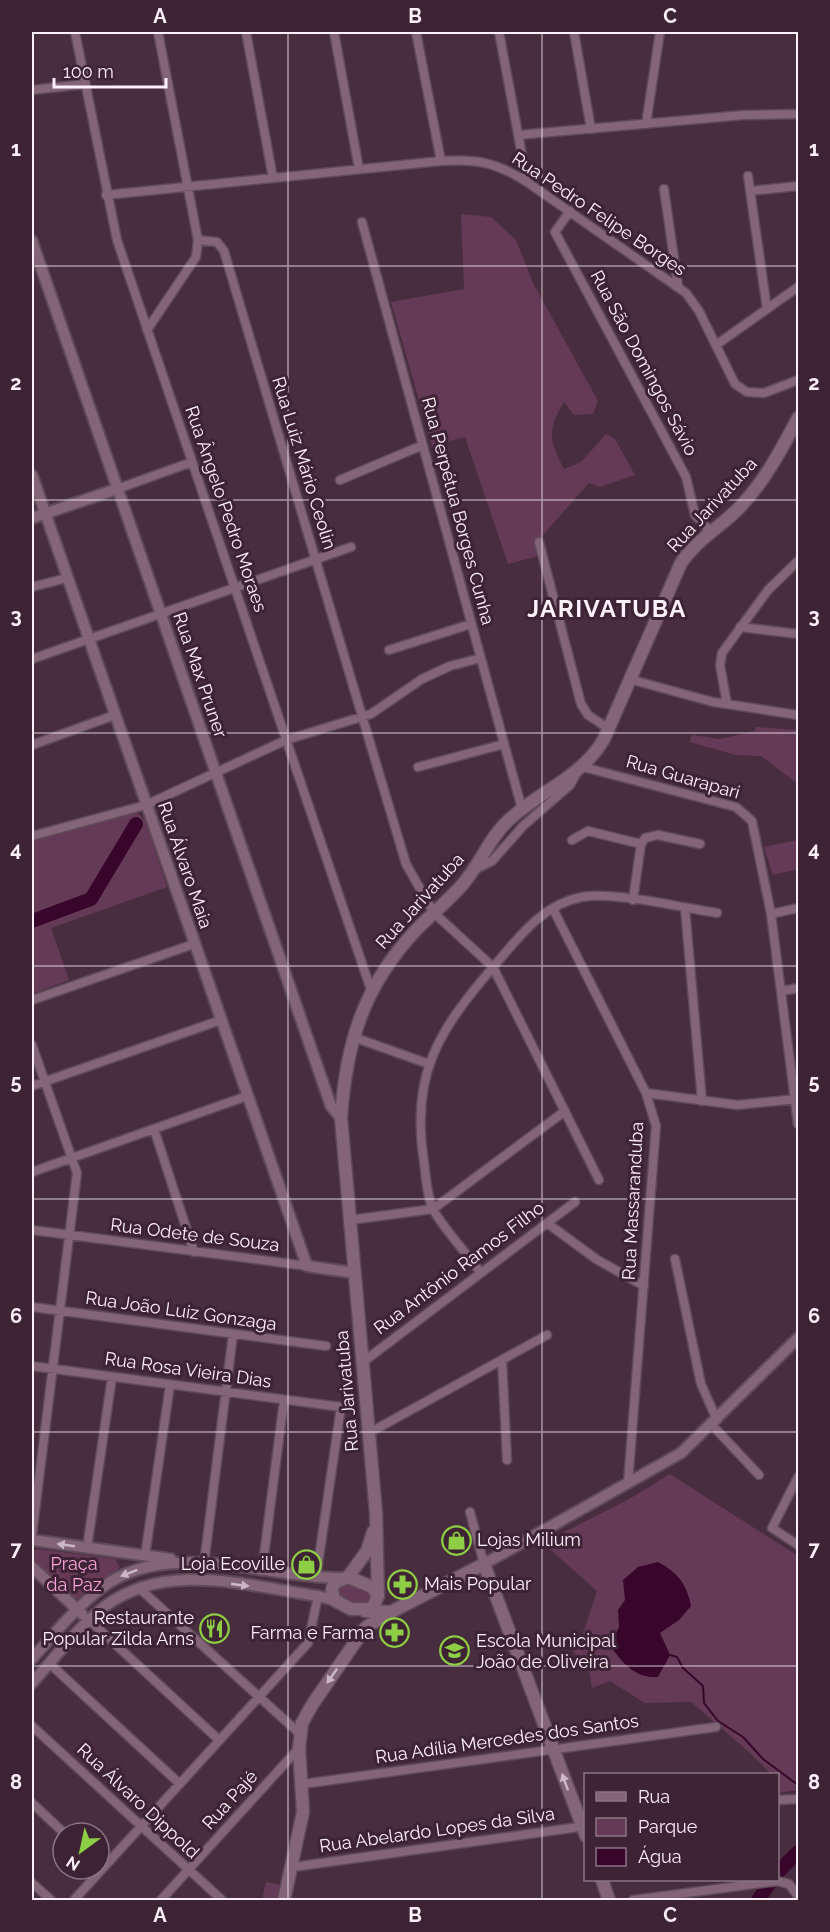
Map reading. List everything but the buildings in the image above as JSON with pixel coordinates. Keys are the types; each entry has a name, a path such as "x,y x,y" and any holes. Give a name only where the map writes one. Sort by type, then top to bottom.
{"main road":[{"name":"Rua Jarivatuba","path":"371,1611 376,1513 341,1118 344,1077 353,1037 371,990 395,955 474,870 499,830 522,809 581,769 600,747 681,563 693,546 732,515 760,485 798,418"},
{"name":"Rua Jarivatuba","path":"334,1600 332,1590 367,1551 376,1513"},
{"path":"334,1600 371,1611 391,1612 484,1564 584,1830"},
{"path":"284,1900 293,1867 303,1812 299,1733 312,1705 371,1611 372,1587 344,1578"},
{"path":"371,1611 395,1603 411,1601"},
{"path":"602,1881 609,1900"}],"street":[{"name":"Rua Ângelo Pedro Moraes","path":"75,32 106,195 117,240 371,990"},
{"path":"147,330 196,257 198,240 158,32"},
{"path":"246,32 273,178"},
{"path":"334,32 359,169"},
{"path":"416,32 441,161"},
{"path":"499,32 527,182"},
{"path":"574,32 591,129"},
{"path":"646,124 660,32"},
{"path":"32,90 85,84"},
{"path":"518,135 744,115 798,114"},
{"name":"Rua Pedro Felipe Borges","path":"106,195 441,161 483,161 502,167 527,182 678,286 699,311 730,378 747,392 764,393 798,380"},
{"path":"748,176 767,309"},
{"path":"750,191 798,186"},
{"path":"664,189 678,286"},
{"name":"Rua São Domingos Sávio","path":"570,211 555,232 686,477 695,516 710,531"},
{"name":"Rua Perpétua Borges Cunha","path":"362,222 522,809"},
{"name":"Rua Luiz Mário Ceolin","path":"198,240 217,242 224,251 406,864 434,913 493,967"},
{"name":"Rua Max Pruner","path":"32,241 331,1106 341,1118"},
{"path":"716,345 798,287"},
{"path":"340,480 423,445"},
{"path":"32,519 192,462"},
{"name":"Rua Álvaro Maia","path":"32,475 307,1266"},
{"path":"539,542 581,704 588,715 609,729"},
{"path":"32,659 351,547"},
{"path":"727,704 721,660 740,627 772,586 798,561"},
{"path":"32,587 67,578"},
{"path":"389,650 471,624"},
{"path":"740,627 798,634"},
{"path":"32,836 146,806 286,740 362,717 379,709 422,679 450,666 480,657"},
{"path":"628,679 727,704 798,715"},
{"path":"32,745 115,716"},
{"path":"418,767 504,744"},
{"path":"474,870 492,861 523,826 570,785 581,769"},
{"name":"Rua Guarapari","path":"581,769 742,810 754,828 771,914 795,1073 798,1125"},
{"path":"572,840 588,831 641,844"},
{"path":"633,900 641,844 648,836 654,835 700,844"},
{"path":"481,1273 433,1209 423,1159 419,1119 429,1064 450,1020 528,927 553,909 588,896 633,900 717,913"},
{"path":"685,908 702,1101"},
{"path":"771,914 798,908"},
{"name":"Rua Massaranduba","path":"553,909 646,1093 655,1118 656,1136 628,1483"},
{"path":"32,1000 194,944"},
{"path":"493,967 599,1179"},
{"path":"782,991 798,988"},
{"path":"32,1086 221,1020"},
{"path":"353,1037 429,1064"},
{"path":"32,1045 77,1173 32,1534"},
{"path":"646,1093 748,1105 795,1099"},
{"path":"32,1172 248,1096"},
{"path":"350,1220 433,1209 565,1111"},
{"path":"154,1129 194,1252"},
{"name":"Rua Antônio Ramos Filho","path":"363,1362 575,1202"},
{"path":"547,1223 596,1259 644,1287"},
{"name":"Rua Odete de Souza","path":"32,1230 355,1273"},
{"path":"675,1259 701,1384 714,1423 759,1476"},
{"name":"Rua João Luiz Gonzaga","path":"32,1307 326,1346"},
{"path":"204,1564 232,1334"},
{"path":"369,1433 548,1335"},
{"path":"470,1512 484,1564 681,1453 798,1338"},
{"path":"502,1360 507,1460"},
{"name":"Rua Rosa Vieira Dias","path":"32,1366 341,1407 316,1578"},
{"path":"87,1548 112,1377"},
{"path":"145,1556 170,1385"},
{"path":"262,1571 284,1400"},
{"path":"798,1477 772,1528 798,1545"},
{"path":"32,1540 316,1578 344,1578"},
{"path":"33,1653 77,1609 104,1586 128,1573 153,1565 186,1562"},
{"path":"32,1567 219,1740"},
{"path":"32,1683 89,1620 118,1598 139,1588 166,1581 191,1579 334,1600"},
{"path":"139,1588 299,1733"},
{"path":"111,1857 308,1643 318,1596"},
{"path":"50,1664 180,1784"},
{"name":"Rua Álvaro Dippold","path":"32,1726 222,1900"},
{"name":"Rua Adília Mercedes dos Santos","path":"303,1784 716,1727"},
{"name":"Rua Pajé","path":"161,1900 299,1748"},
{"path":"779,1800 798,1799"},
{"path":"32,1803 51,1821"},
{"name":"Rua Abelardo Lopes da Silva","path":"293,1867 584,1830"},
{"path":"74,1900 90,1881"},
{"path":"633,1900 777,1881 789,1884 798,1896"},
{"path":"32,1883 51,1900"}],"green space":[{"path":"461,214 491,217 516,240 533,283 598,401 593,414 574,415 564,402 555,420 553,443 564,469 581,462 606,434 615,439 635,475 600,487 589,483 543,535 543,550 535,557 508,564 465,437 432,446 391,302 464,289"},
{"path":"756,727 798,730 798,784 761,756 736,755 689,742 692,735 720,739 755,731"},
{"path":"136,812 145,820 167,887 51,928 69,980 32,994 32,840"},
{"path":"798,840 798,869 773,875 764,847"},
{"path":"670,1474 798,1556 798,1790 779,1793 779,1773 770,1773 691,1702 645,1703 610,1681 592,1688 589,1671 573,1651 583,1634 597,1591 543,1543 631,1498"},
{"name":"Praça da Paz","path":"38,1549 115,1559 120,1567 115,1573 74,1601 32,1564 32,1551"},
{"path":"342,1583 368,1592 371,1599 368,1604 350,1605 341,1600 338,1592"},
{"path":"798,1846 798,1862 791,1868 779,1862"},
{"path":"266,1882 281,1885 278,1900 262,1900"}],"water":[{"path":"658,1562 671,1570 684,1585 691,1606 679,1620 660,1633 670,1655 658,1677 650,1677 630,1669 610,1646 619,1627 618,1610 625,1600 623,1580 638,1567"}],"waterway":[{"path":"32,921 91,899 136,824"},
{"path":"670,1655 677,1657 683,1668 703,1686 704,1703 718,1721 743,1737 763,1759 798,1785"},
{"path":"779,1871 798,1852"},
{"path":"758,1900 771,1881"}],"place":[{"name":"Lojas Milium","path":"456,1540"},
{"name":"Loja Ecoville","path":"306,1564"},
{"name":"Mais Popular","path":"403,1584"},
{"name":"Restaurante Popular Zilda Arns","path":"215,1628"},
{"name":"Farma e Farma","path":"395,1633"},
{"name":"Escola Municipal João de Oliveira","path":"455,1651"}],"district":[{"name":"JARIVATUBA","path":"607,609"}]}
